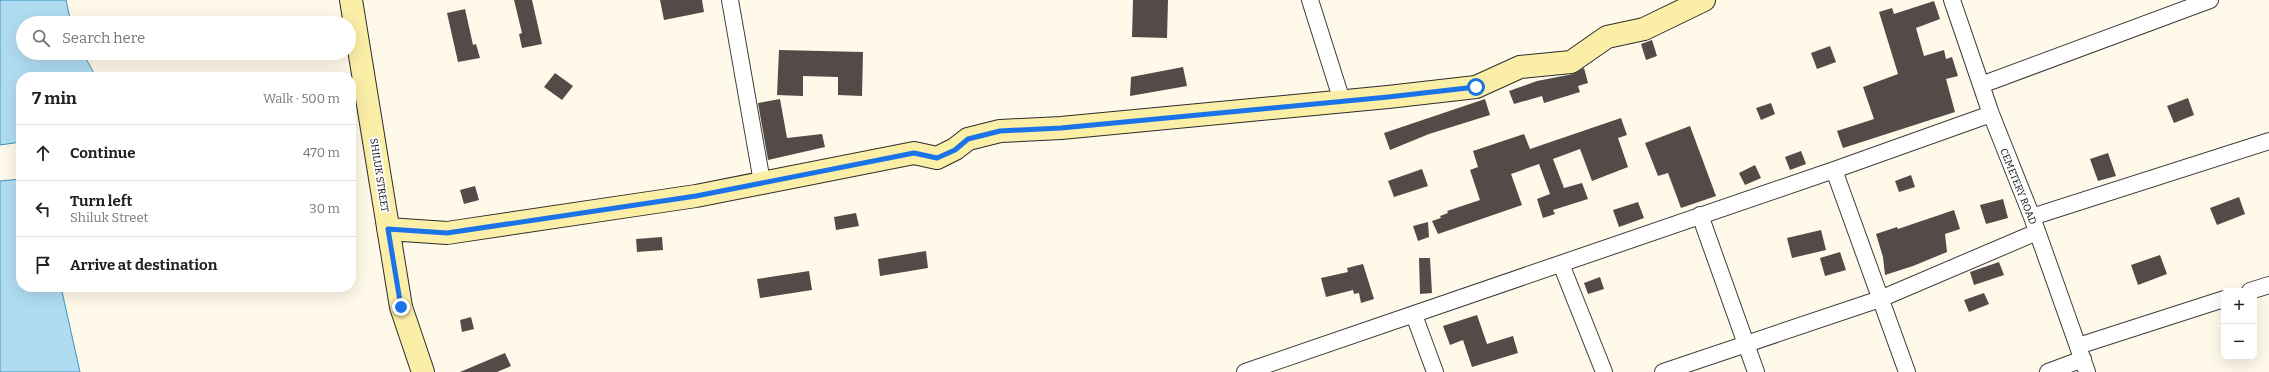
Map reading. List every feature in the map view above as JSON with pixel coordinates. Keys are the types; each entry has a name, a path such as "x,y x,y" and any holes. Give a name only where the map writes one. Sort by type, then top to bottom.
{"street":[{"name":"SHILUK STREET","path":"351,0 354,16"},
{"path":"730,0 762,182"},
{"path":"1310,0 1342,101"},
{"path":"388,229 447,233 696,196 914,153 937,158 955,150 968,139 1000,131 1061,128 1476,87 1520,67 1571,62 1607,37 1644,29 1704,0"},
{"name":"CEMETERY ROAD","path":"1952,0 1991,114 2035,224 2083,359"},
{"path":"1981,85 2210,0"},
{"name":"SHILUK STREET","path":"356,31 401,307 423,372"},
{"path":"1245,372 1268,368 1414,315 1834,170 1991,114"},
{"path":"1663,372 1880,299 2035,224 2269,141"},
{"path":"1834,170 1907,372"},
{"path":"1700,215 1756,372"},
{"path":"1561,264 1604,372"},
{"path":"2257,289 2269,285"},
{"path":"2048,372 2083,359 2221,300"},
{"path":"1414,315 1435,372"}],"water":[{"path":"0,0 66,0 69,16 16,16 16,60 87,60 93,72 16,72 16,143 0,145"},
{"path":"16,179 16,292 62,292 80,372 0,372 0,181"}],"building":[{"path":"514,0 532,0 542,44 522,48 519,34 522,33"},
{"path":"660,0 702,0 704,12 664,20"},
{"path":"1133,0 1168,0 1167,38 1132,37"},
{"path":"1934,1 1940,19 1916,28 1924,56 1944,50 1946,59 1952,57 1958,76 1946,79 1955,112 1843,148 1837,131 1874,119 1863,87 1898,74 1879,12 1892,8 1894,14"},
{"path":"465,9 473,45 476,44 480,58 458,62 447,13"},
{"path":"1652,40 1657,56 1646,60 1641,44"},
{"path":"1830,46 1836,62 1817,69 1811,53"},
{"path":"779,50 863,52 862,96 838,95 838,77 803,76 803,96 777,95"},
{"path":"1183,67 1187,86 1130,96 1131,77"},
{"path":"1584,68 1588,83 1578,86 1580,92 1544,103 1542,96 1514,104 1509,91 1537,81 1573,74"},
{"path":"555,73 573,86 562,100 544,87"},
{"path":"2188,98 2194,115 2174,123 2167,106"},
{"path":"780,99 787,138 822,134 825,147 768,160 758,103"},
{"path":"1485,99 1490,115 1429,134 1390,150 1384,133"},
{"path":"1771,103 1775,114 1761,120 1756,108"},
{"path":"1621,118 1627,135 1618,138 1628,167 1592,181 1580,149 1553,159 1564,188 1582,183 1588,199 1553,210 1555,214 1543,218 1537,199 1550,194 1539,164 1511,174 1522,205 1438,234 1432,221 1441,218 1440,216 1448,213 1447,211 1480,200 1470,170 1478,167 1473,151 1524,134 1530,149"},
{"path":"1690,126 1716,196 1681,208 1668,173 1658,176 1645,143"},
{"path":"1801,151 1806,164 1790,170 1785,157"},
{"path":"2108,153 2116,176 2098,181 2090,159"},
{"path":"1755,165 1761,178 1745,185 1739,173"},
{"path":"1422,169 1428,186 1394,197 1388,181"},
{"path":"1911,175 1915,187 1899,192 1895,181"},
{"path":"475,186 479,200 464,204 460,190"},
{"path":"2239,197 2245,214 2217,225 2210,208"},
{"path":"2003,199 2008,218 1986,224 1980,205"},
{"path":"1638,202 1644,218 1619,227 1613,210"},
{"path":"1954,210 1960,229 1945,234 1947,252 1913,266 1885,275 1883,257 1876,234 1897,227 1898,229"},
{"path":"856,213 859,226 836,230 834,217"},
{"path":"1428,222 1429,237 1418,241 1413,226"},
{"path":"1821,230 1826,250 1792,258 1787,238"},
{"path":"662,237 663,250 637,252 636,239"},
{"path":"926,251 928,268 880,276 878,259"},
{"path":"1840,252 1846,270 1825,276 1820,258"},
{"path":"2160,255 2167,274 2138,285 2131,265"},
{"path":"1419,258 1430,258 1432,293 1420,294"},
{"path":"1999,262 2004,275 1974,285 1970,272"},
{"path":"1363,264 1374,299 1361,303 1359,293 1354,294 1353,290 1326,297 1321,278 1348,272 1347,268"},
{"path":"809,271 812,290 760,298 757,279"},
{"path":"1600,277 1604,289 1588,294 1584,283"},
{"path":"1984,293 1989,304 1969,312 1964,300"},
{"path":"1477,315 1487,344 1513,336 1518,353 1472,367 1463,340 1450,345 1443,326"},
{"path":"471,317 474,329 462,332 460,320"},
{"path":"505,353 511,366 497,372 460,372"}],"route":[{"path":"401,307 388,229 447,233 696,196 914,153 937,158 955,150 968,139 1000,131 1061,128 1388,97 1476,87"}]}
